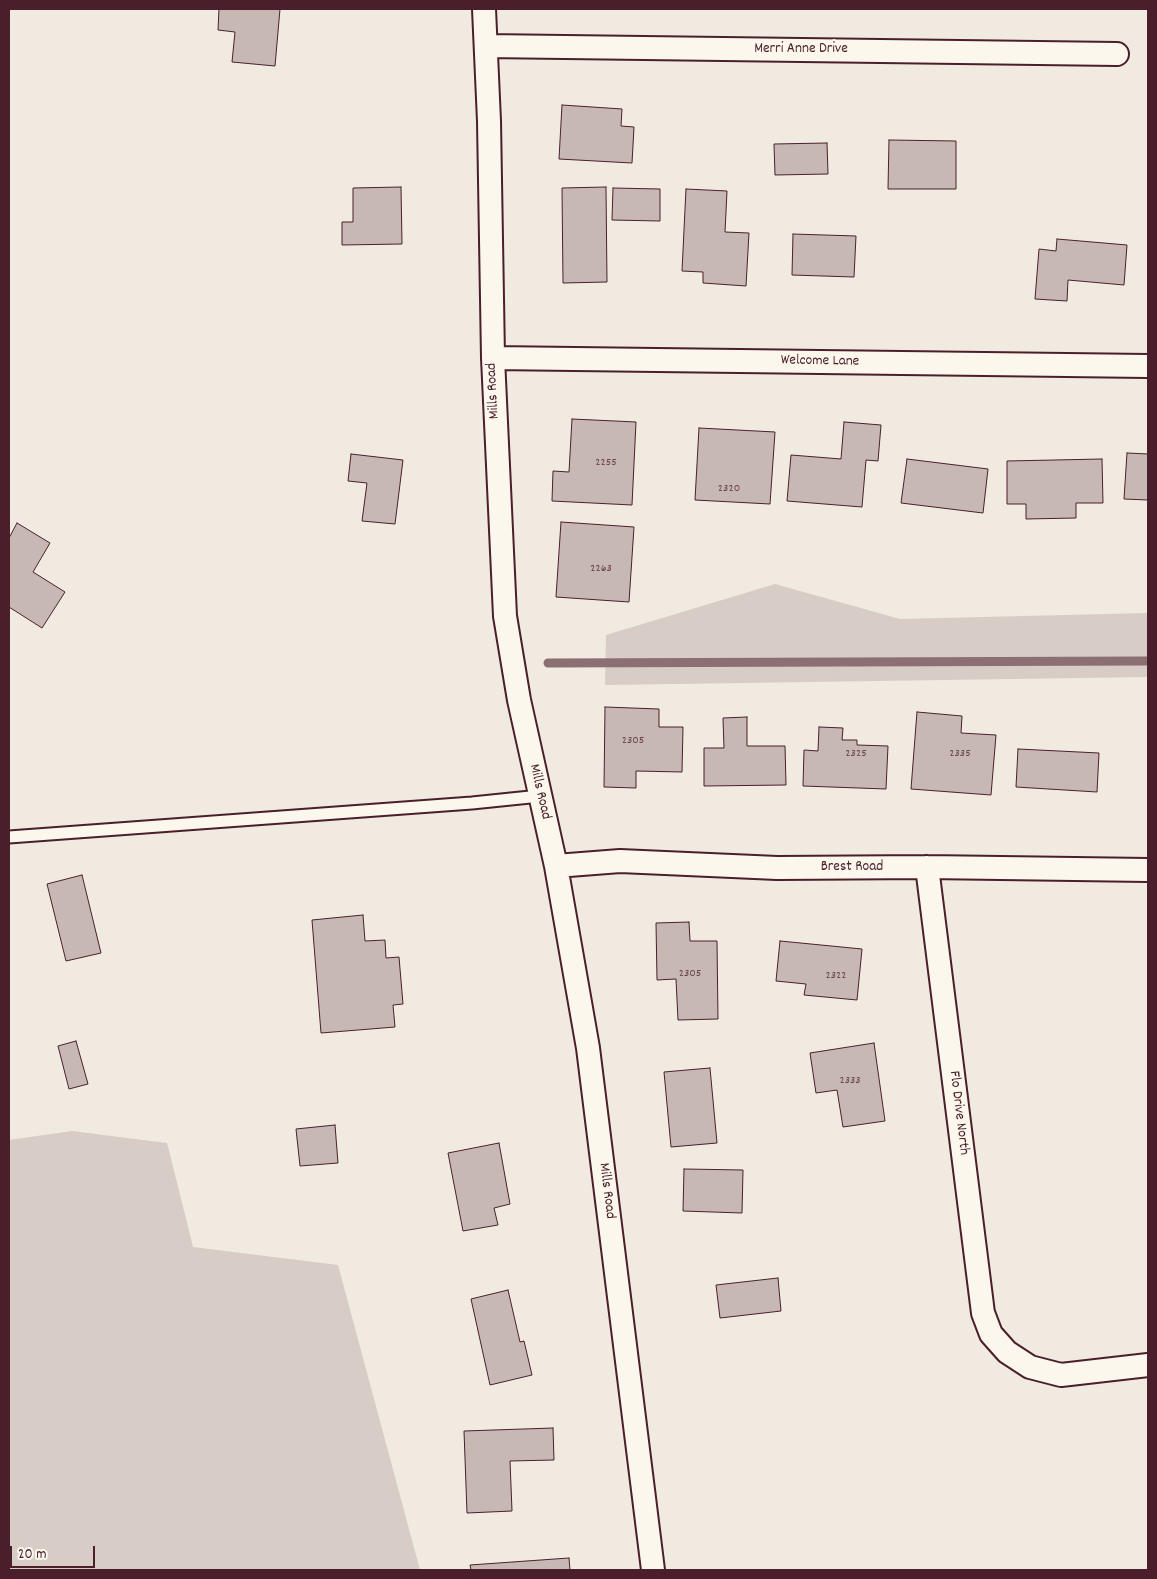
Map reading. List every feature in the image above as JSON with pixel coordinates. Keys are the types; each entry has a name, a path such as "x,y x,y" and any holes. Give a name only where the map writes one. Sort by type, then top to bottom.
{"street":[{"name":"Mills Road","path":"484,9 489,122 492,358 505,616 519,700 556,866 588,1048 653,1570"},
{"name":"Merri Anne Drive","path":"486,46 1117,54"},
{"name":"Welcome Lane","path":"492,358 1148,366"},
{"name":"Brest Road","path":"556,866 620,861 777,868 927,867 1148,870"},
{"name":"Flo Drive North","path":"927,867 982,1313 991,1334 1007,1352 1030,1367 1061,1375 1148,1365"}],"lane":[{"path":"9,837 472,803 540,796"}],"shaded area":[{"path":"775,584 900,619 1148,613 1148,677 605,685 606,635"},
{"path":"72,1131 167,1143 193,1247 338,1265 420,1570 9,1570 9,1140"}],"building":[{"path":"219,9 280,9 275,66 232,62 235,32 218,30"},
{"path":"562,105 622,109 621,126 634,127 632,163 559,159"},
{"path":"889,140 956,141 956,189 888,189"},
{"path":"827,143 828,174 775,175 774,144"},
{"path":"401,187 402,244 342,245 342,222 353,222 353,188"},
{"path":"606,187 607,282 563,283 562,188"},
{"path":"613,188 660,189 660,221 612,220"},
{"path":"686,189 727,191 725,232 749,233 746,286 703,283 703,272 682,271"},
{"path":"793,234 856,236 854,277 792,275"},
{"path":"1057,239 1127,245 1124,285 1068,280 1067,301 1035,299 1039,249 1056,251"},
{"path":"572,419 636,422 632,505 552,501 553,471 569,472"},
{"path":"844,422 881,425 878,461 866,460 862,507 787,501 791,455 841,459"},
{"path":"699,428 775,432 770,504 695,500"},
{"path":"1127,453 1148,454 1148,500 1124,499"},
{"path":"351,454 403,460 395,524 362,521 367,483 348,481"},
{"path":"907,459 988,469 983,513 901,503"},
{"path":"1102,459 1103,503 1076,503 1076,518 1026,519 1026,504 1007,504 1007,461"},
{"path":"561,522 634,527 629,602 556,597"},
{"path":"17,523 50,543 33,572 65,592 42,628 9,607 9,538"},
{"path":"605,707 659,709 659,727 683,727 682,772 636,771 636,788 604,787"},
{"path":"917,712 962,716 961,733 996,735 991,795 911,789"},
{"path":"747,717 747,746 785,746 786,785 704,786 704,748 724,748 723,718"},
{"path":"819,727 843,728 842,740 857,740 857,745 888,746 886,789 803,786 804,750 818,751"},
{"path":"1018,749 1099,753 1097,792 1016,787"},
{"path":"82,875 101,953 66,961 47,884"},
{"path":"363,915 365,941 385,940 386,958 399,957 403,1004 393,1005 395,1027 321,1033 312,920"},
{"path":"689,922 690,941 717,941 718,1019 678,1020 676,979 657,980 656,923"},
{"path":"780,941 862,949 857,1000 804,995 806,984 776,981"},
{"path":"76,1041 88,1084 69,1089 58,1046"},
{"path":"874,1043 885,1121 843,1127 837,1090 816,1093 810,1053"},
{"path":"710,1068 717,1143 671,1147 664,1072"},
{"path":"335,1125 338,1163 300,1166 296,1129"},
{"path":"499,1143 510,1204 494,1208 498,1225 463,1231 448,1153"},
{"path":"684,1169 743,1170 742,1213 683,1211"},
{"path":"778,1278 781,1311 720,1318 716,1285"},
{"path":"508,1290 520,1342 524,1341 532,1375 490,1385 471,1299"},
{"path":"553,1428 554,1460 510,1461 512,1511 467,1513 464,1431"},
{"path":"569,1558 570,1570 471,1570 470,1565"}],"waterway":[{"path":"548,663 1148,661"}]}
